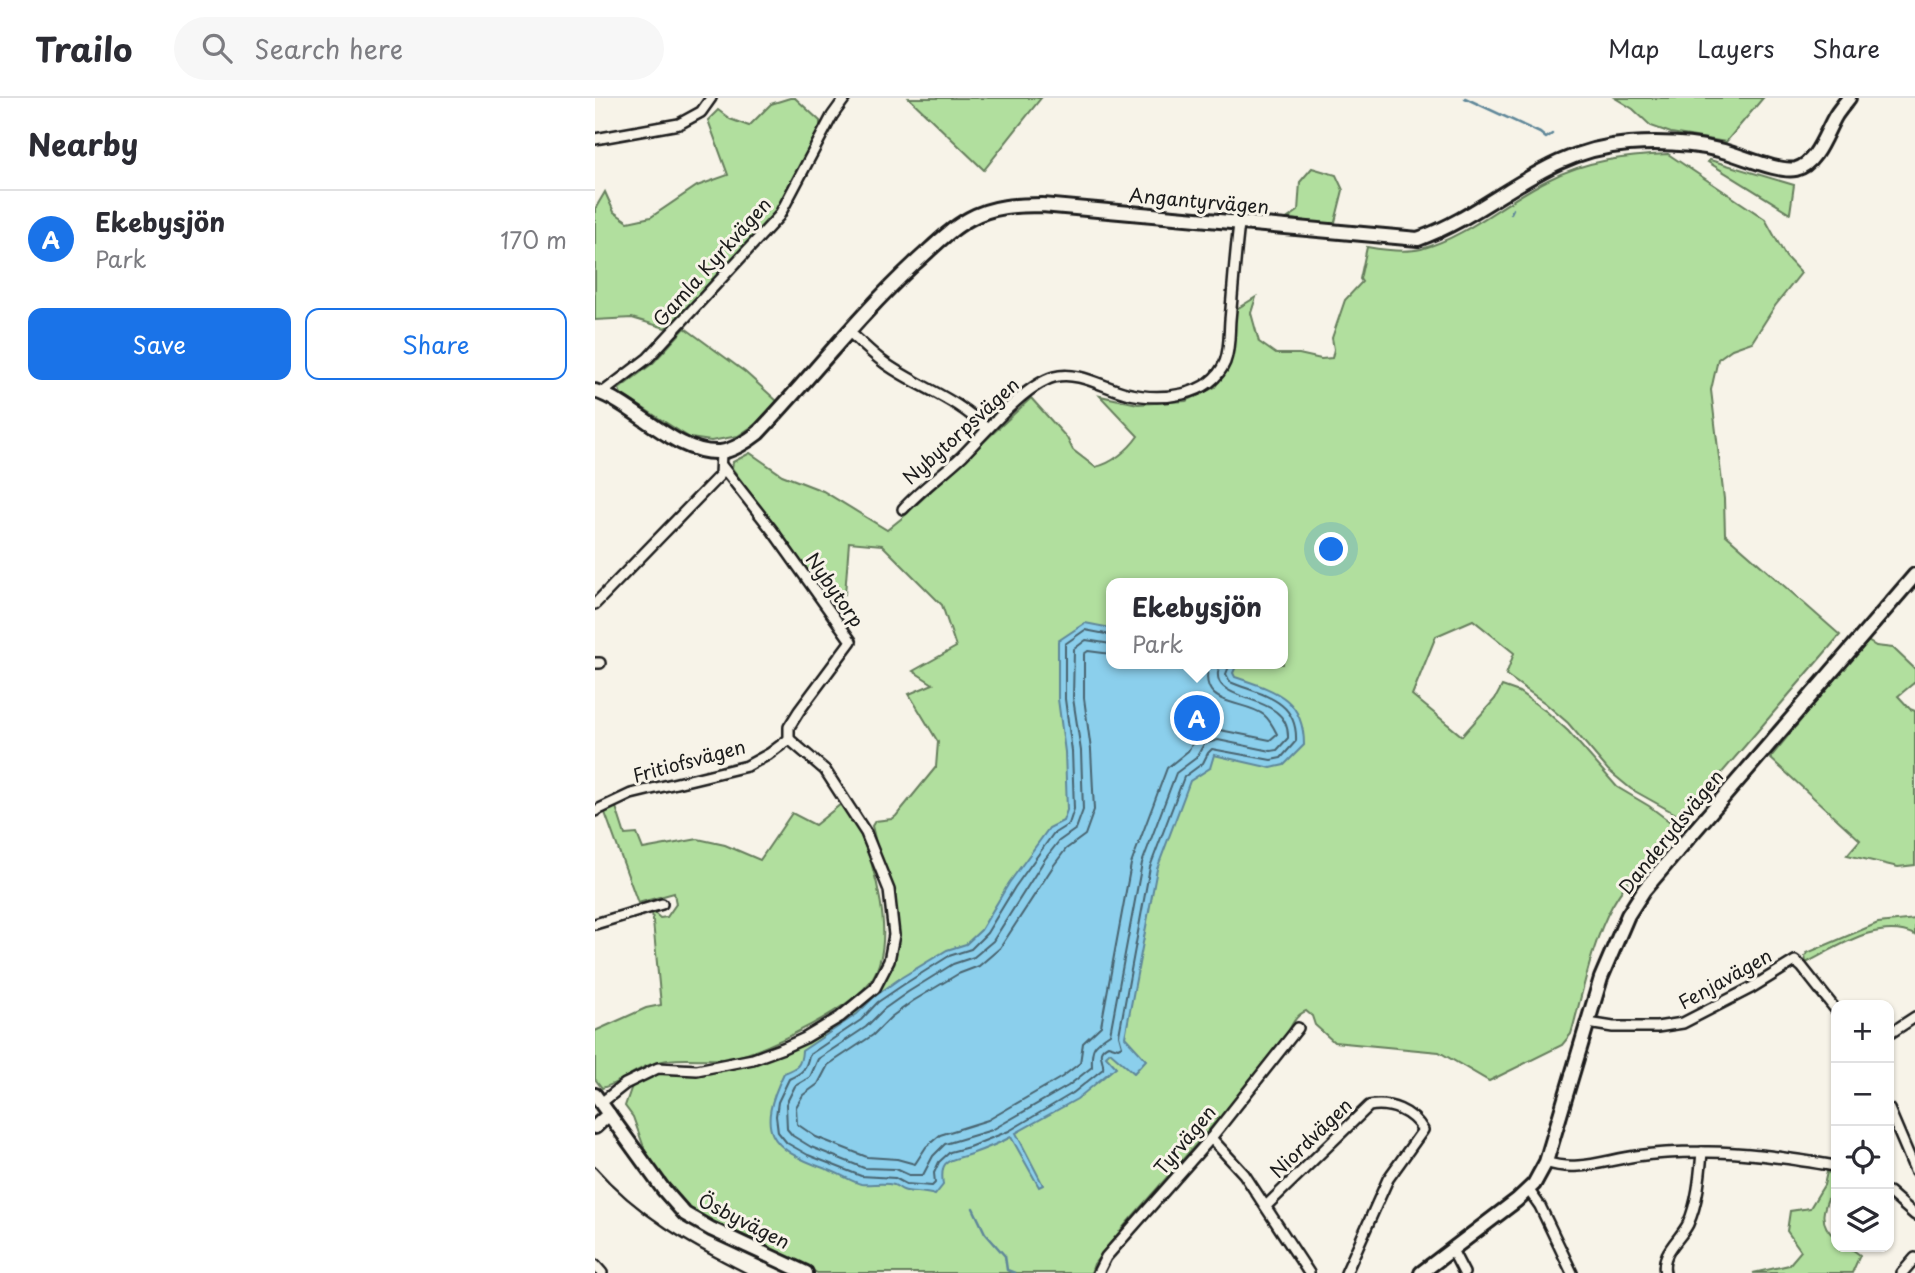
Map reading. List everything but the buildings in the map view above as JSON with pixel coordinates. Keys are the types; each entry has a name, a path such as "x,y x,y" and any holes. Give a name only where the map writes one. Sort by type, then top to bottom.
{"street":[{"path":"595,139 679,124 701,112 711,98"},
{"name":"Gamla Kyrkvägen","path":"599,392 648,358 779,216 832,116 845,98"},
{"name":"Angantyrvägen","path":"721,459 758,433 886,290 950,231 971,218 996,209 1013,205 1042,205 1418,239 1454,222 1563,159 1626,144 1702,146 1775,167 1798,168 1812,157 1837,113 1849,98"},
{"name":"Nybytorpsvägen","path":"903,509 1034,387 1055,377 1079,377 1146,397 1183,393 1213,380 1225,362 1229,342 1239,224"},
{"path":"848,331 885,363 955,402 972,414 986,429"},
{"path":"595,604 720,475 721,459 682,443 599,392"},
{"name":"Nybytorp","path":"721,459 851,641 799,710 789,727 789,738"},
{"name":"Danderydsvägen","path":"1421,1273 1534,1184 1546,1162 1601,978 1628,915 1644,890 1915,575"},
{"path":"598,1099 658,1068 697,1070 753,1059 805,1038 840,1017 876,988 889,961 894,935 889,890 866,833 825,770 789,738"},
{"name":"Fritiofsvägen","path":"595,811 631,794 747,766 769,754 789,738"},
{"path":"595,924 662,904"},
{"name":"Fenjavägen","path":"1588,1023 1613,1027 1657,1027 1682,1023 1751,988 1795,961 1831,1004"},
{"path":"1894,1031 1915,1017"},
{"name":"Tyrvägen","path":"1098,1273 1106,1257 1211,1138 1298,1028"},
{"name":"Ösbyvägen","path":"598,1099 663,1189 685,1214 806,1273"},
{"name":"Niordvägen","path":"1266,1206 1369,1106 1382,1104 1416,1119 1423,1130 1388,1179 1346,1273"},
{"path":"595,1126 609,1114"},
{"path":"1894,1121 1915,1170"},
{"path":"1211,1138 1244,1174 1309,1273"},
{"path":"1665,1273 1664,1263 1669,1251 1688,1223 1700,1180 1702,1152"},
{"path":"1546,1162 1565,1167 1638,1156 1702,1152 1784,1158 1831,1165"},
{"path":"1528,1189 1540,1206 1572,1273"},
{"path":"1894,1196 1915,1215"},
{"path":"1453,1250 1464,1273"},
{"path":"1902,1273 1915,1258"},
{"path":"595,1265 602,1273"}],"green space":[{"path":"795,98 820,121 820,127 775,213 676,321 665,328 632,318 595,320 595,209 605,192 614,212 628,222 651,217 697,186 728,175 708,120 718,110 730,119 749,126 771,104"},
{"path":"909,98 1041,98 984,170"},
{"path":"1615,98 1763,98 1726,142 1671,133 1651,126 1633,109"},
{"path":"1668,154 1765,219 1786,257 1801,273 1752,342 1732,349 1718,359 1711,390 1724,499 1725,534 1840,635 1683,818 1631,789 1608,770 1568,723 1506,675 1514,653 1473,620 1436,636 1412,695 1462,736 1495,699 1502,686 1519,692 1568,731 1617,787 1677,827 1634,874 1612,906 1593,952 1571,1034 1562,1045 1489,1081 1439,1052 1334,1042 1315,1025 1312,1016 1306,1011 1293,1022 1280,1049 1125,1225 1094,1264 1091,1273 817,1273 688,1210 655,1173 645,1156 633,1117 625,1106 633,1083 656,1073 711,1069 766,1058 854,1009 882,975 891,939 886,885 872,826 875,821 896,816 936,767 938,742 909,694 933,684 913,671 956,647 942,605 882,545 849,542 845,594 819,588 732,468 733,462 750,453 782,475 823,491 887,530 1031,398 1067,438 1073,450 1095,467 1108,463 1138,436 1100,396 1138,404 1186,401 1215,387 1228,365 1235,310 1256,297 1251,313 1259,342 1276,354 1332,358 1332,338 1345,300 1362,282 1360,279 1367,247 1401,251 1421,249 1454,236 1563,173 1622,158"},
{"path":"1710,160 1794,185 1790,213 1708,162"},
{"path":"1312,168 1336,175 1343,190 1334,226 1288,218 1298,211 1300,182"},
{"path":"685,328 745,372 777,401 757,423 738,436 711,441 690,438 621,394 619,389 653,363"},
{"path":"1866,640 1876,646 1893,648 1915,669 1915,682 1898,696 1915,711 1915,865 1898,867 1847,855 1860,840 1770,758"},
{"path":"615,804 625,835 637,834 643,849 698,839 725,845 760,860 792,813 815,825 841,804 855,823 864,842 881,903 883,944 872,979 848,1002 831,1013 754,1051 730,1058 665,1060 648,1065 602,1088 595,1079 595,1031 646,1008 661,1005 652,911 660,918 667,917 676,904 674,893 638,903 604,810"},
{"path":"1915,919 1915,935 1887,930 1873,932 1806,963 1807,953 1878,923"},
{"path":"1827,1172 1831,1173 1831,1192 1824,1218 1831,1233 1831,1252 1856,1252 1860,1255 1852,1273 1753,1273 1789,1265 1801,1251 1787,1231 1790,1211 1810,1208 1824,1185"}],"water":[{"path":"1085,623 1106,627 1106,669 1235,669 1235,677 1274,692 1292,706 1303,729 1304,745 1284,765 1271,768 1214,755 1210,768 1190,781 1157,869 1125,1037 1146,1060 1134,1073 1110,1052 1106,1056 1116,1067 1077,1099 1016,1133 1043,1185 1039,1187 1011,1137 948,1162 943,1169 943,1185 935,1195 906,1191 890,1184 861,1184 806,1161 780,1145 773,1135 770,1123 775,1093 784,1073 797,1066 802,1051 857,1014 874,997 899,979 947,950 966,944 981,930 1009,883 1049,828 1063,821 1067,810 1065,752 1058,699 1058,641"}],"waterway":[{"path":"1465,98 1546,138 1552,134"},
{"path":"1511,213 1513,209"},
{"path":"973,1208 985,1233 1005,1256 1007,1270 1015,1273"}],"railway":[{"path":"595,1167 628,1200 665,1228 746,1273"}],"place":[{"name":"Ekebysjön","path":"1197,718"}]}
